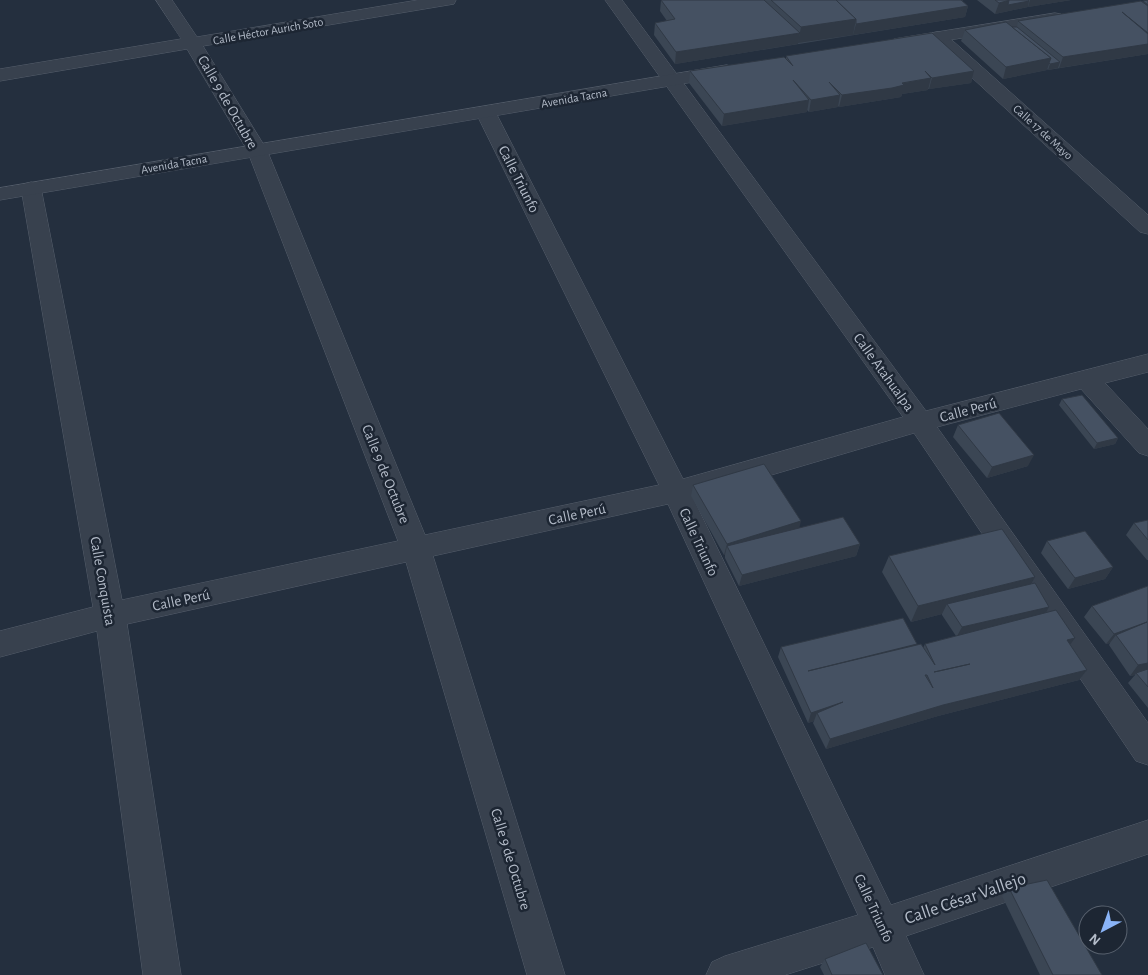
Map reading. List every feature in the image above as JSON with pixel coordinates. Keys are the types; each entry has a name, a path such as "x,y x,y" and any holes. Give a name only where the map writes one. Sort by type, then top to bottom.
{"street":[{"name":"Calle 9 de Octubre","path":"164,0 257,150 416,549 546,975"},
{"name":"Calle Héctor Aurich Soto","path":"0,75 448,0"},
{"name":"Calle Atahualpa","path":"613,0 920,422 1148,750"},
{"path":"881,46 1072,15"},
{"name":"Calle 17 de Mayo","path":"938,37 1148,227"},
{"name":"Avenida Tacna","path":"0,194 748,68"},
{"name":"Calle Triunfo","path":"486,113 676,492 905,975"},
{"name":"Calle Conquista","path":"31,188 110,615 162,975"},
{"name":"Calle Perú","path":"0,644 110,615 676,492 920,422 1148,363"},
{"path":"1086,379 1148,446"},
{"name":"Calle César Vallejo","path":"724,975 882,926 1148,837"}],"building":[{"path":"661,0 764,0 800,33 676,52 655,23 675,19"},
{"path":"771,0 836,0 856,19 801,27"},
{"path":"836,0 961,0 968,6 856,24 856,19"},
{"path":"995,0 1010,0 999,3"},
{"path":"1009,0 1028,0 1029,1 1008,5"},
{"path":"1141,1 1148,6 1148,33 1122,12 1148,34 1148,44 1063,57 1018,21"},
{"path":"1006,22 1051,58 1006,67 965,30"},
{"path":"1012,27 1017,27 1060,62 1050,64 1051,58"},
{"path":"932,33 974,71 932,78 925,71 931,78 902,83 904,85 892,88 842,95 829,82 840,95 811,100 793,80 809,100 724,114 690,71 784,57 793,66 786,56"},
{"path":"1082,395 1118,438 1097,443 1062,399"},
{"path":"999,413 1034,455 992,467 958,425"},
{"path":"764,464 801,521 727,544 693,485"},
{"path":"843,517 860,544 742,575 727,546"},
{"path":"1148,520 1148,540 1134,523"},
{"path":"1002,529 1035,577 918,606 889,556"},
{"path":"1085,531 1113,567 1075,578 1047,541"},
{"path":"1035,583 1049,607 962,627 947,604"},
{"path":"1148,586 1148,663 1138,665 1116,635 1147,622 1114,634 1092,606"},
{"path":"1056,610 1075,638 1067,640 1087,670 943,705 830,739 817,713 843,702 811,713 781,647 903,618 917,644 808,671 921,644 935,665 925,644"},
{"path":"1148,669 1148,687 1136,673"},
{"path":"1047,880 1078,934 1078,955 1090,955 1102,975 1053,975 1009,888"},
{"path":"866,943 883,975 832,975 825,959"}]}
